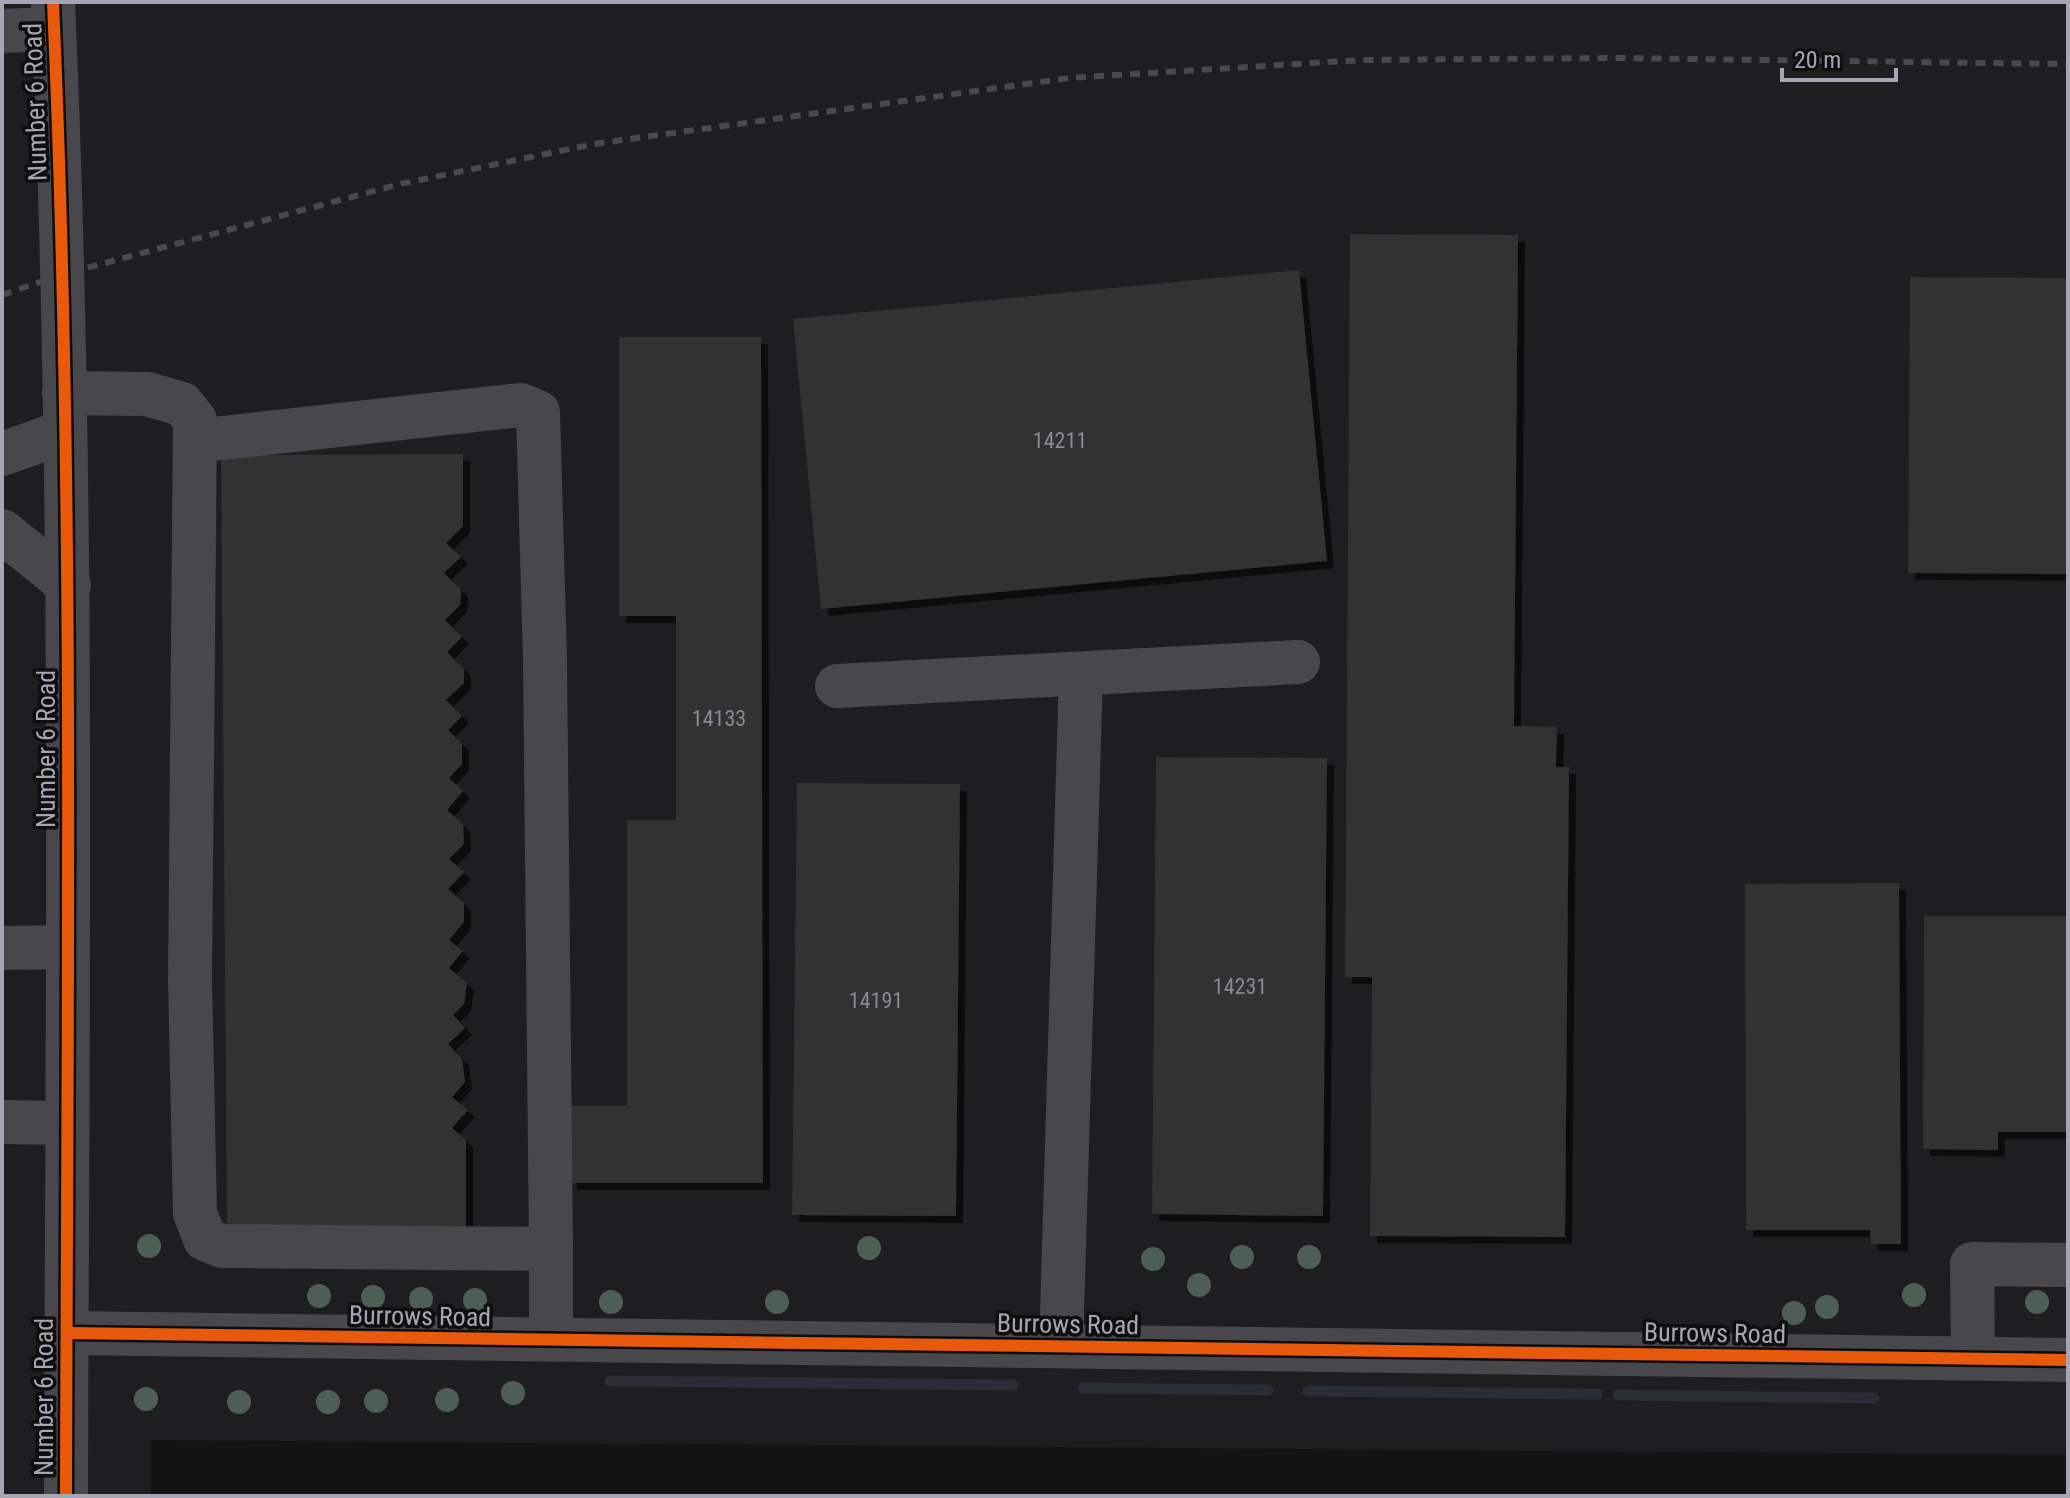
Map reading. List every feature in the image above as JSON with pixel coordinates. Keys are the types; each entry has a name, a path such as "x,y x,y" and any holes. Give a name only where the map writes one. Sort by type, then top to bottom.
{"street":[{"path":"2,31 54,15"},
{"name":"Number 6 Road","path":"54,15 64,274 69,585 66,1496"},
{"path":"2,454 64,412 108,391 147,394 182,404 195,420 190,979 195,1213 205,1239 222,1246 551,1249"},
{"path":"195,441 521,405 538,412 545,660 551,1339"},
{"path":"2,531 69,585"},
{"path":"837,686 1298,662"},
{"path":"1061,1346 1081,674"},
{"path":"2,948 68,947"},
{"path":"2,1122 67,1123"},
{"path":"1973,1358 1972,1264 2068,1265"},
{"name":"Burrows Road","path":"67,1333 2068,1360"}],"shaded area":[{"path":"2,2 2068,2 2068,1455 151,1440 151,1496 2,1496"}],"building":[{"path":"1350,234 1518,235 1514,726 1557,727 1556,767 1569,767 1565,1237 1370,1236 1372,977 1345,977"},
{"path":"1299,270 1327,561 821,609 793,319"},
{"path":"1910,277 2068,278 2068,574 1908,573"},
{"path":"619,337 761,337 763,1183 570,1183 569,1106 627,1106 627,820 676,820 676,616 619,616"},
{"path":"463,454 463,526 446,543 461,557 444,573 461,590 460,605 445,620 462,637 447,652 464,669 464,683 446,700 462,716 448,730 462,744 462,764 449,778 463,791 447,810 463,824 464,844 449,859 464,872 448,889 464,903 464,922 449,940 463,951 449,968 467,983 464,1004 453,1015 465,1028 448,1044 462,1059 465,1082 452,1097 468,1110 452,1128 466,1140 466,1230 227,1231 221,455"},
{"path":"1156,757 1327,758 1323,1216 1152,1214"},
{"path":"797,783 960,784 956,1216 792,1215"},
{"path":"1899,883 1901,1244 1871,1244 1870,1230 1746,1230 1745,884"},
{"path":"1924,916 2068,916 2068,1132 1998,1132 1998,1150 1923,1149"}],"waterway":[{"path":"610,1381 1013,1385"},
{"path":"1083,1388 1268,1390"},
{"path":"1308,1391 1597,1394"},
{"path":"1618,1395 1874,1398"}],"railway":[{"path":"2,295 64,274 400,184 594,144 1069,78 1362,60 1619,58 2068,64"}],"cycle path":[{"path":"53,2 67,562 66,1496"},
{"path":"67,1333 2068,1360"}]}
